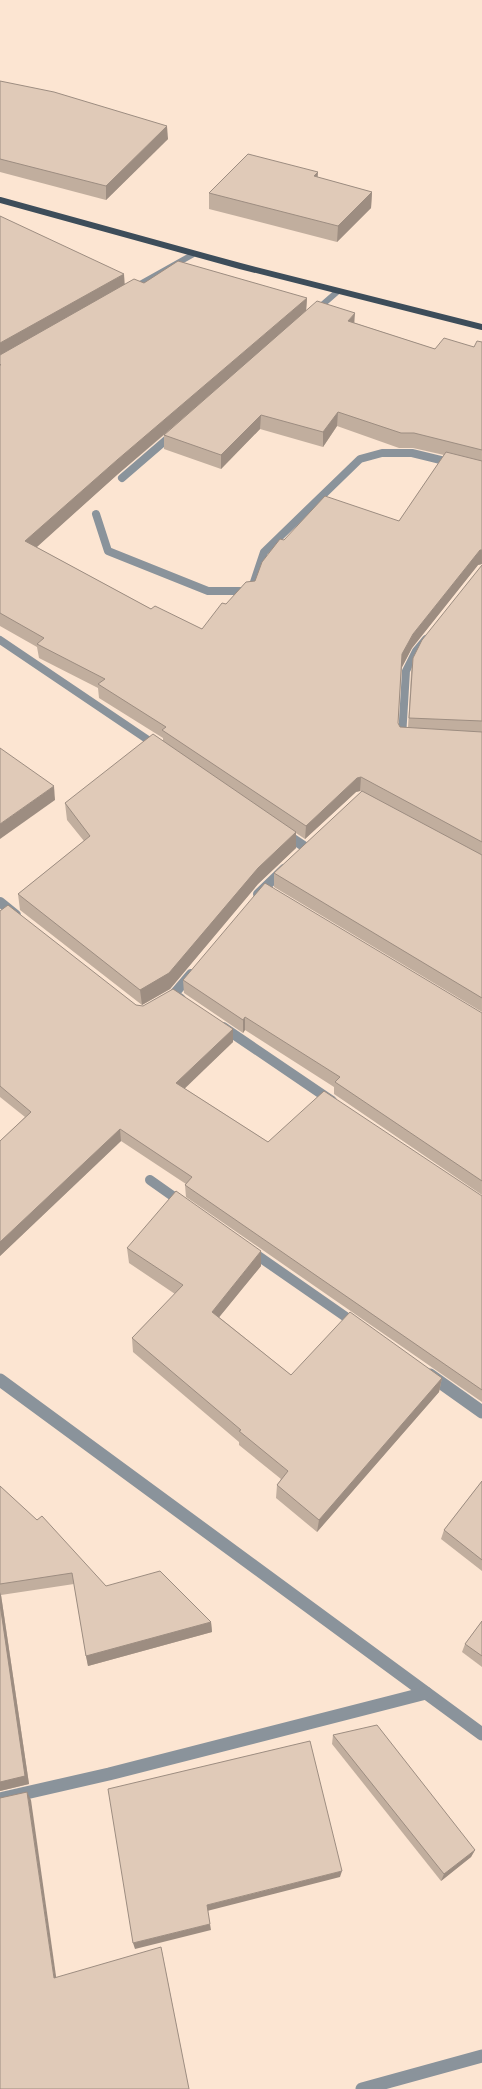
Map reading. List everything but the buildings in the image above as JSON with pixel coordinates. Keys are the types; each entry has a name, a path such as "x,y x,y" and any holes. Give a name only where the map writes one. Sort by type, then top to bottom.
{"main road":[{"path":"0,200 192,255 482,327"}],"street":[{"path":"123,294 192,255"},
{"path":"307,318 337,292"},
{"path":"122,478 182,426"},
{"path":"96,514 108,551 208,591 251,591 264,552 360,459 382,453 412,453 461,465"},
{"path":"416,738 402,737 406,671 416,651 430,634"},
{"path":"0,640 162,750"},
{"path":"279,830 305,847"},
{"path":"253,900 267,890 290,863"},
{"path":"0,902 25,922"},
{"path":"187,1003 171,996 199,965"},
{"path":"213,1021 338,1105"},
{"path":"150,1180 195,1211"},
{"path":"241,1243 365,1330"},
{"path":"423,1371 482,1412"},
{"path":"0,1380 482,1734"},
{"path":"0,1799 109,1774 426,1693"},
{"path":"362,2089 482,2056"}]}
